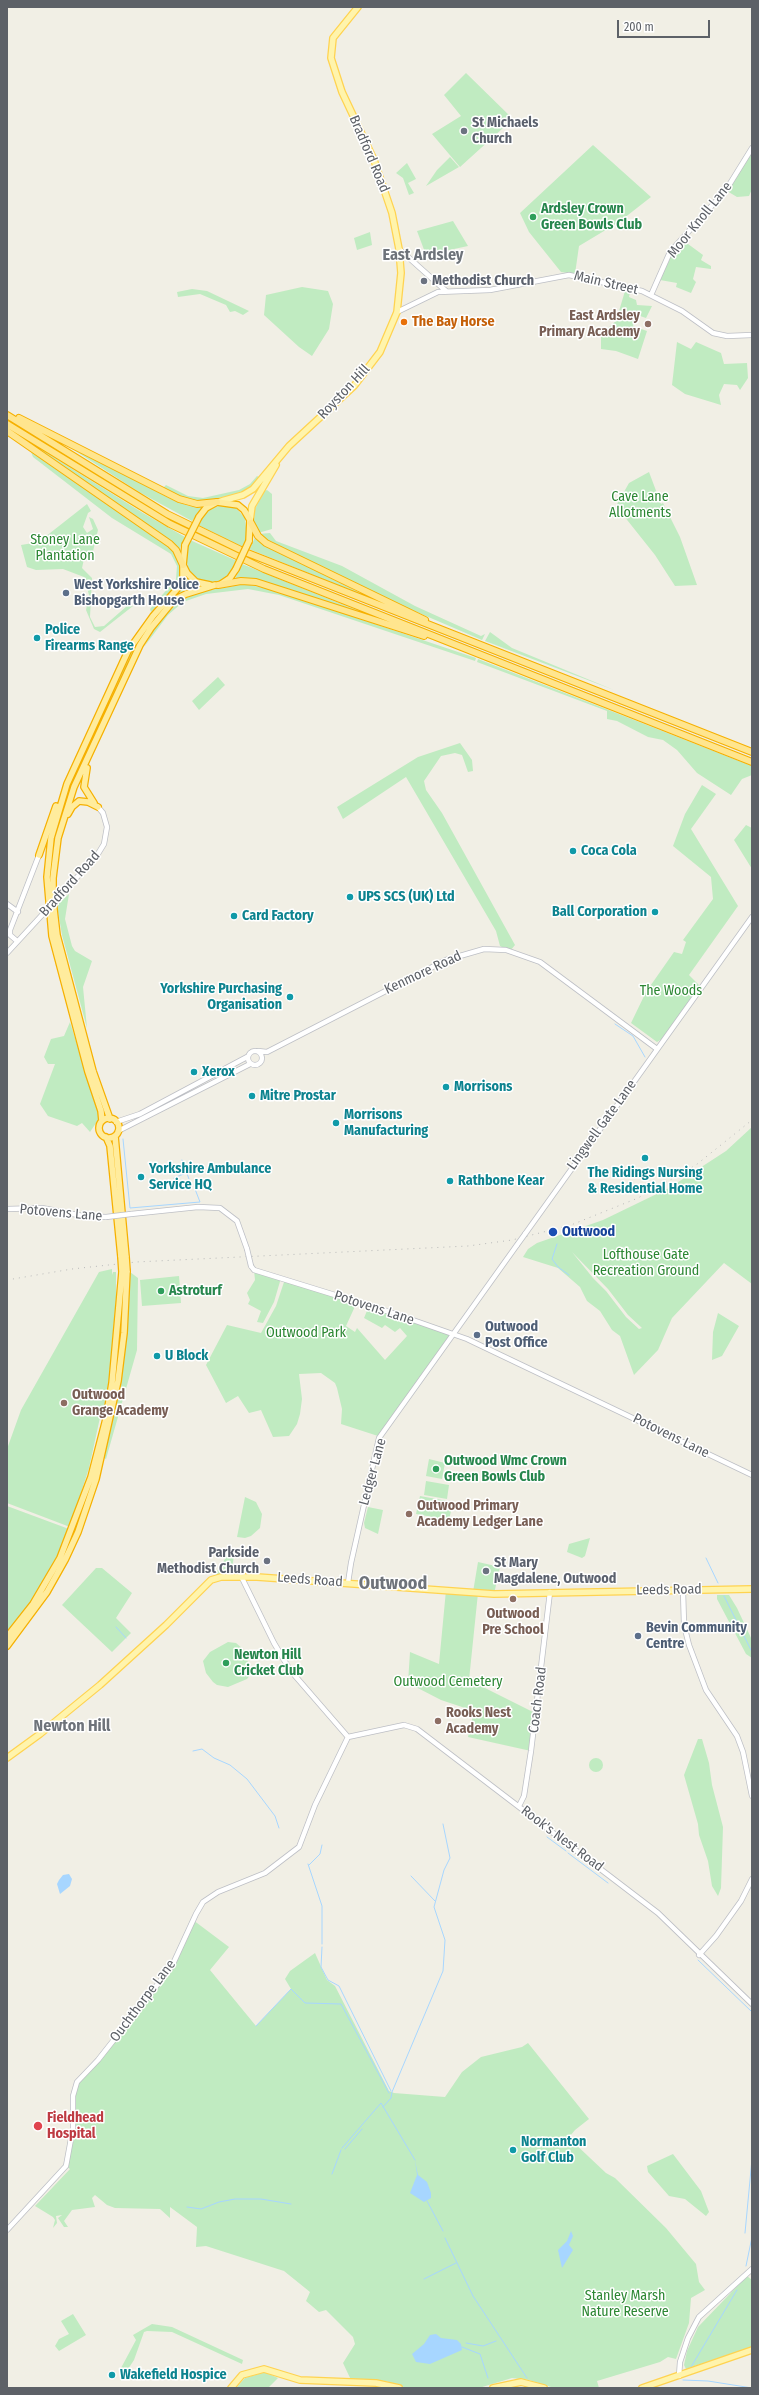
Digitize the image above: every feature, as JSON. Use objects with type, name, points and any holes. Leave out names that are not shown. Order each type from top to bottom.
[{"type":"highway","points":[[7,412],[179,500],[194,504],[229,502],[240,507],[247,514],[257,534],[266,543],[466,640]]},
{"type":"highway","points":[[7,415],[139,498],[202,531],[267,562],[752,752]]},
{"type":"highway","points":[[7,424],[139,507],[204,541],[264,569],[752,762]]},
{"type":"highway","points":[[7,431],[170,544],[176,550],[183,565],[194,581],[202,584],[216,585],[241,581],[256,582],[462,647]]},
{"type":"highway","points":[[39,854],[59,800],[68,784],[128,651],[149,621],[178,588],[182,580],[185,545],[199,517],[206,508],[218,502]]},
{"type":"highway","points":[[110,1119],[93,1071],[62,956],[55,922],[53,878],[58,838],[65,814],[90,752],[130,663],[151,628],[178,598],[227,580],[236,569],[249,540],[250,522]]},
{"type":"highway","points":[[90,752],[84,783],[87,794],[98,807]]},
{"type":"highway","points":[[68,784],[52,838],[47,877],[49,915],[57,957],[88,1072],[101,1111],[102,1121],[100,1131],[106,1137],[110,1146],[124,1257]]},
{"type":"highway","points":[[53,878],[63,829],[70,810],[74,804],[82,801],[98,807]]},
{"type":"highway","points":[[7,1646],[37,1608],[59,1570],[78,1532],[96,1479],[118,1381],[124,1333],[124,1257],[115,1136],[118,1130],[116,1122],[110,1119],[102,1121]]},
{"type":"highway","points":[[106,1137],[115,1136]]},
{"type":"highway","points":[[7,1637],[32,1604],[60,1558],[89,1483],[104,1427],[112,1384],[124,1271]]},
{"type":"main road","name":"Bradford Road","points":[[358,7],[333,38],[330,58],[342,92],[381,177],[392,213],[399,249],[401,273],[397,312]]},
{"type":"main road","name":"Royston Hill","points":[[218,502],[250,491],[277,463],[296,439],[334,407],[358,381],[380,352],[397,312]]},
{"type":"main road","name":"Royston Hill","points":[[250,522],[252,506],[277,463]]},
{"type":"main road","name":"Leeds Road","points":[[7,1758],[40,1734],[100,1685],[161,1630],[211,1580],[224,1576],[348,1583],[494,1594],[752,1589]]},
{"type":"main road","points":[[642,2388],[752,2350]]},
{"type":"main road","points":[[231,2388],[238,2378],[250,2371],[269,2370],[300,2380],[371,2382],[399,2388]]},
{"type":"main road","points":[[493,2388],[521,2382],[544,2388]]},
{"type":"street","name":"Moor Knoll Lane","points":[[651,295],[670,252],[726,190],[752,148]]},
{"type":"street","points":[[399,249],[446,291]]},
{"type":"street","name":"Main Street","points":[[397,312],[418,300],[446,291],[490,290],[569,274],[651,295],[720,335],[752,335]]},
{"type":"street","name":"Bradford Road","points":[[7,953],[96,857],[104,844],[107,827],[103,813],[98,807]]},
{"type":"street","points":[[17,941],[9,933],[39,854]]},
{"type":"street","points":[[7,904],[18,912]]},
{"type":"street","name":"Lingwell Gate Lane","points":[[454,1334],[516,1245],[752,917]]},
{"type":"street","name":"Kenmore Road","points":[[116,1122],[140,1114],[247,1057],[251,1052],[267,1052],[446,960],[484,949],[506,950],[540,962],[657,1049]]},
{"type":"street","points":[[258,1052],[262,1060]]},
{"type":"street","points":[[118,1130],[250,1064],[258,1065],[267,1052]]},
{"type":"street","points":[[247,1057],[250,1064]]},
{"type":"street","name":"Potovens Lane","points":[[7,1208],[42,1208],[83,1216],[106,1217],[198,1206],[220,1208],[237,1221],[247,1249],[251,1266],[254,1270],[454,1334],[752,1475]]},
{"type":"street","name":"Ledger Lane","points":[[348,1583],[351,1563],[380,1438],[454,1334]]},
{"type":"street","points":[[241,1576],[274,1644],[290,1670],[348,1737]]},
{"type":"street","points":[[683,1590],[684,1625],[689,1645],[706,1690],[737,1736],[743,1752],[752,1796]]},
{"type":"street","name":"Coach Road","points":[[519,1806],[524,1796],[531,1751],[550,1592]]},
{"type":"street","name":"Rook's Nest Road","points":[[348,1737],[404,1725],[413,1727],[658,1913],[752,2004]]},
{"type":"street","name":"Ouchthorpe Lane","points":[[7,2230],[66,2166],[73,2128],[72,2096],[77,2082],[98,2060],[172,1966],[203,1902],[218,1892],[265,1873],[299,1847],[315,1805],[348,1737]]},
{"type":"street","points":[[700,1955],[716,1936],[741,1901],[752,1879]]},
{"type":"street","points":[[678,2376],[680,2362],[688,2338],[699,2317],[752,2269]]},
{"type":"green space","points":[[466,73],[513,119],[460,167],[432,134],[461,116],[444,95]]},
{"type":"green space","points":[[593,145],[651,197],[619,222],[579,246],[575,274],[561,272],[529,232],[520,213]]},
{"type":"green space","points":[[752,151],[752,189],[749,196],[737,197],[727,191]]},
{"type":"green space","points":[[450,157],[459,167],[426,186],[437,170]]},
{"type":"green space","points":[[407,163],[416,179],[408,183],[414,193],[409,195],[403,178],[396,173]]},
{"type":"green space","points":[[453,221],[468,246],[426,255],[417,231]]},
{"type":"green space","points":[[370,232],[372,245],[357,250],[354,238]]},
{"type":"green space","points":[[684,241],[703,255],[701,260],[711,266],[711,269],[696,267],[693,279],[696,282],[691,293],[676,287],[677,283],[660,280],[672,254]]},
{"type":"green space","points":[[302,287],[328,291],[333,304],[329,329],[312,356],[299,347],[264,315],[266,295]]},
{"type":"green space","points":[[192,289],[207,291],[249,311],[243,315],[235,311],[230,312],[226,305],[200,294],[178,297],[177,292]]},
{"type":"green space","name":"East Ardsley Primary Academy","points":[[625,291],[630,292],[629,297],[636,300],[637,305],[652,306],[646,318],[637,315],[633,326],[647,331],[638,359],[616,351],[601,349],[601,334],[616,321]]},
{"type":"green space","points":[[677,342],[691,349],[696,342],[721,353],[724,364],[747,363],[748,378],[740,390],[737,385],[724,384],[719,395],[721,405],[685,394],[672,385]]},
{"type":"green space","points":[[13,432],[143,513],[185,537],[179,550],[172,542]]},
{"type":"green space","points":[[63,443],[173,500],[189,506],[204,507],[192,521],[139,492]]},
{"type":"green space","points":[[31,452],[174,550],[180,565],[180,578],[174,589],[151,612],[150,609],[176,579],[177,566],[171,554],[112,518],[33,457]]},
{"type":"green space","name":"Cave Lane Allotments","points":[[649,472],[661,504],[663,503],[680,537],[697,585],[675,586],[655,555],[616,506],[629,483]]},
{"type":"green space","points":[[257,476],[261,478],[254,486],[239,494],[209,500],[196,501],[184,498],[163,488],[166,485],[188,496],[203,498],[239,490],[250,484]]},
{"type":"green space","points":[[267,490],[272,494],[272,529],[258,533],[253,523],[253,513],[264,491]]},
{"type":"green space","name":"Stoney Lane Plantation","points":[[87,504],[91,511],[88,513],[83,527],[87,533],[93,529],[89,517],[93,519],[98,530],[91,560],[84,559],[82,568],[92,578],[90,617],[95,627],[104,626],[127,606],[133,606],[100,632],[94,629],[86,610],[89,595],[84,577],[63,569],[36,570],[27,567],[21,545],[33,543],[45,537]]},
{"type":"green space","points":[[221,505],[235,507],[245,518],[247,537],[243,547],[198,525],[206,511]]},
{"type":"green space","points":[[270,533],[276,541],[342,566],[415,606],[481,636],[485,634],[482,640],[377,595],[270,541],[267,542],[258,534]]},
{"type":"green space","points":[[256,536],[263,544],[370,598],[249,549]]},
{"type":"green space","points":[[190,540],[237,561],[228,577],[220,582],[211,583],[196,578],[189,570],[186,560],[185,550]]},
{"type":"green space","points":[[242,564],[386,622],[259,580],[235,579]]},
{"type":"green space","points":[[186,578],[200,587],[181,594],[137,646],[111,697],[109,695],[133,646],[181,590]]},
{"type":"green space","points":[[246,584],[277,591],[476,658],[475,661],[279,595],[248,589],[206,594],[183,602],[168,615],[144,647],[155,628],[175,603],[192,593]]},
{"type":"green space","points":[[490,632],[512,648],[614,690],[485,641]]},
{"type":"green space","points":[[478,659],[752,766],[752,775],[742,779],[731,795],[697,773],[677,750],[663,740],[648,737],[617,721],[607,719],[607,711],[477,662]]},
{"type":"green space","points":[[218,677],[225,685],[199,710],[192,701]]},
{"type":"green space","points":[[110,701],[67,800],[51,886],[49,880],[52,846],[62,807],[106,703]]},
{"type":"green space","points":[[460,743],[472,760],[473,771],[468,772],[462,755],[455,753],[441,756],[424,781],[426,790],[442,813],[515,945],[510,951],[500,946],[496,931],[406,777],[343,819],[337,807],[418,757]]},
{"type":"green space","name":"The Woods","points":[[702,785],[716,794],[691,829],[738,906],[689,975],[700,986],[662,1039],[657,1042],[631,1023],[646,992],[674,952],[682,954],[686,942],[683,940],[713,899],[711,877],[673,846],[685,814]]},
{"type":"green space","points":[[746,825],[752,828],[752,869],[734,840]]},
{"type":"green space","points":[[69,894],[65,919],[72,946],[75,951],[92,961],[83,987],[87,1028],[62,935],[57,905]]},
{"type":"green space","points":[[70,1022],[98,1112],[98,1120],[90,1132],[82,1123],[77,1126],[48,1116],[40,1104],[55,1064],[48,1064],[44,1057],[51,1039],[64,1036]]},
{"type":"green space","name":"Lofthouse Gate Recreation Ground","points":[[752,1127],[752,1284],[724,1263],[672,1318],[658,1350],[634,1375],[620,1336],[612,1330],[600,1311],[587,1301],[580,1287],[558,1268],[523,1257],[528,1249],[537,1243],[603,1220],[669,1188],[726,1151]],"holes":[[[572,1252],[608,1289],[628,1315],[642,1328],[639,1329],[626,1317],[606,1291],[593,1278]]]},
{"type":"green space","name":"Outwood Grange Academy","points":[[112,1269],[112,1275],[113,1272],[116,1272],[116,1299],[108,1391],[104,1412],[101,1413],[89,1468],[70,1527],[7,1503],[7,1449],[21,1410],[99,1272]]},
{"type":"green space","points":[[254,1270],[281,1278],[274,1302],[263,1323],[257,1322],[261,1311],[248,1304],[250,1300],[247,1293],[255,1280]]},
{"type":"green space","points":[[130,1272],[138,1278],[137,1350],[106,1459],[102,1457],[111,1420]]},
{"type":"green space","name":"Astroturf","points":[[179,1276],[181,1303],[142,1306],[140,1280]]},
{"type":"green space","name":"Outwood Park","points":[[285,1279],[357,1302],[346,1326],[355,1332],[357,1328],[385,1360],[407,1336],[400,1328],[395,1332],[385,1325],[382,1328],[364,1318],[369,1306],[453,1334],[378,1436],[341,1424],[342,1409],[337,1388],[335,1383],[321,1373],[299,1374],[302,1399],[300,1414],[297,1424],[289,1436],[273,1437],[261,1410],[249,1413],[238,1396],[226,1403],[206,1365],[227,1325],[261,1333],[276,1306]]},
{"type":"green space","points":[[718,1313],[739,1326],[722,1356],[712,1360],[713,1332]]},
{"type":"green space","name":"Outwood Wmc Crown Green Bowls Club","points":[[429,1459],[445,1463],[442,1479],[426,1476]]},
{"type":"green space","points":[[426,1481],[449,1485],[447,1499],[424,1495]]},
{"type":"green space","points":[[420,1496],[453,1502],[449,1520],[416,1514]]},
{"type":"green space","points":[[245,1497],[256,1502],[262,1514],[260,1528],[251,1536],[245,1538],[237,1537]]},
{"type":"green space","points":[[7,1506],[69,1529],[52,1573],[7,1637]]},
{"type":"green space","points":[[368,1507],[383,1510],[378,1534],[365,1528],[364,1523]]},
{"type":"green space","points":[[590,1538],[585,1556],[582,1558],[567,1552],[569,1544]]},
{"type":"green space","points":[[235,1548],[231,1576],[211,1580],[231,1550]]},
{"type":"green space","name":"Outwood Cemetery","points":[[478,1562],[500,1567],[494,1594],[478,1593],[469,1680],[535,1713],[531,1751],[468,1737],[474,1711],[441,1700],[408,1683],[410,1652],[439,1664],[446,1590],[473,1592]]},
{"type":"green space","points":[[96,1568],[102,1568],[132,1593],[116,1618],[131,1633],[112,1652],[62,1605]]},
{"type":"green space","points":[[717,1595],[729,1595],[737,1608],[752,1640],[752,1658],[746,1654],[717,1599]]},
{"type":"green space","name":"Newton Hill Cricket Club","points":[[228,1642],[236,1643],[243,1649],[252,1673],[247,1679],[228,1687],[217,1685],[213,1682],[206,1673],[203,1661],[210,1652]]},
{"type":"green space","points":[[698,1739],[702,1739],[709,1763],[712,1785],[723,1827],[721,1888],[718,1896],[712,1886],[708,1861],[699,1835],[698,1824],[684,1775]]},
{"type":"green space","points":[[593,1758],[599,1758],[603,1762],[603,1768],[599,1772],[593,1772],[589,1768],[589,1762]]},
{"type":"green space","name":"Normanton Golf Club","points":[[193,1920],[229,1947],[210,1970],[256,2026],[291,1989],[285,1979],[290,1971],[315,1953],[327,1980],[335,1986],[389,2091],[394,2093],[445,2097],[462,2072],[481,2057],[522,2047],[528,2043],[589,2119],[575,2130],[570,2136],[571,2140],[606,2173],[615,2178],[666,2228],[696,2264],[699,2282],[705,2290],[691,2298],[689,2323],[676,2359],[668,2357],[660,2362],[597,2381],[599,2388],[554,2388],[529,2380],[512,2378],[479,2388],[404,2388],[386,2381],[351,2380],[343,2363],[355,2344],[353,2337],[326,2310],[319,2312],[306,2301],[310,2292],[284,2271],[206,2246],[196,2247],[197,2227],[170,2207],[170,2218],[160,2209],[115,2208],[107,2205],[95,2195],[92,2198],[95,2207],[72,2210],[64,2221],[68,2227],[64,2227],[58,2218],[62,2215],[56,2216],[57,2223],[53,2228],[55,2220],[53,2217],[35,2206],[70,2169],[66,2166],[73,2128],[74,2089],[172,1966]]},
{"type":"green space","points":[[673,2154],[701,2191],[709,2212],[706,2216],[685,2199],[669,2196],[648,2172],[647,2166]]},
{"type":"green space","points":[[747,2276],[752,2280],[752,2347],[686,2369],[684,2365],[687,2351],[698,2327]]},
{"type":"green space","points":[[73,2314],[86,2335],[59,2351],[55,2346],[59,2339],[69,2334],[61,2321]]},
{"type":"green space","points":[[152,2324],[172,2327],[243,2360],[242,2364],[172,2332],[147,2331],[144,2332],[134,2360],[120,2381],[121,2368],[136,2340],[133,2335]]},
{"type":"green space","points":[[265,2372],[278,2378],[268,2388],[236,2388],[245,2378]]},
{"type":"water","points":[[69,1874],[72,1879],[70,1886],[60,1894],[57,1884],[63,1875]]},
{"type":"water","points":[[415,2160],[418,2175],[427,2182],[431,2193],[431,2198],[424,2202],[410,2193],[417,2175]]},
{"type":"water","points":[[571,2231],[573,2236],[569,2245],[573,2250],[562,2268],[558,2250],[567,2241]]},
{"type":"water","points":[[436,2334],[441,2338],[457,2340],[461,2344],[462,2350],[430,2364],[416,2362],[412,2354],[424,2344],[430,2335]]},
{"type":"waterway","points":[[615,1024],[633,1036],[645,1057]]},
{"type":"waterway","points":[[123,1139],[130,1208],[200,1202],[195,1189]]},
{"type":"waterway","points":[[182,1160],[189,1179]]},
{"type":"waterway","points":[[174,1178],[186,1173]]},
{"type":"waterway","points":[[557,1244],[552,1259],[558,1267],[569,1275]]},
{"type":"waterway","points":[[706,1558],[718,1583]]},
{"type":"waterway","points":[[724,1596],[752,1652]]},
{"type":"waterway","points":[[116,1627],[126,1638]]},
{"type":"waterway","points":[[193,1751],[202,1749],[214,1758],[230,1765],[247,1779],[275,1816],[279,1828]]},
{"type":"waterway","points":[[383,2107],[391,2098],[392,2092],[443,1971],[445,1940],[434,1907],[444,1870],[450,1858],[443,1824]]},
{"type":"waterway","points":[[547,1837],[566,1851]]},
{"type":"waterway","points":[[309,1865],[320,1854],[322,1845]]},
{"type":"waterway","points":[[568,1853],[608,1883]]},
{"type":"waterway","points":[[308,1864],[322,1906],[322,1944]]},
{"type":"waterway","points":[[411,1876],[435,1901]]},
{"type":"waterway","points":[[322,1947],[321,1967],[328,1980],[339,1986],[391,2091]]},
{"type":"waterway","points":[[698,1960],[752,2012]]},
{"type":"waterway","points":[[256,2026],[291,1989],[305,2003],[341,2004],[389,2093]]},
{"type":"waterway","points":[[342,2148],[381,2103],[415,2160]]},
{"type":"waterway","points":[[345,2149],[362,2129]]},
{"type":"waterway","points":[[332,2174],[341,2150]]},
{"type":"waterway","points":[[745,2233],[752,2159]]},
{"type":"waterway","points":[[187,2207],[201,2209],[219,2202],[235,2199],[261,2199],[291,2204]]},
{"type":"waterway","points":[[427,2201],[443,2231]]},
{"type":"waterway","points":[[746,2266],[752,2237]]},
{"type":"waterway","points":[[445,2238],[473,2296],[527,2378]]},
{"type":"waterway","points":[[424,2279],[456,2263]]},
{"type":"waterway","points":[[691,2367],[737,2290]]},
{"type":"waterway","points":[[466,2343],[483,2346],[496,2341]]},
{"type":"waterway","points":[[462,2347],[480,2354],[488,2378]]},
{"type":"waterway","points":[[683,2380],[708,2381],[752,2388]]},
{"type":"railway","points":[[7,1280],[72,1269],[136,1262],[468,1246],[512,1240],[571,1225],[638,1198],[696,1165],[752,1120]]},
{"type":"place","name":"St Michaels Church","points":[[464,131]]},
{"type":"place","name":"Ardsley Crown Green Bowls Club","points":[[533,217]]},
{"type":"place","name":"Methodist Church","points":[[424,281]]},
{"type":"place","name":"The Bay Horse","points":[[404,322]]},
{"type":"place","name":"East Ardsley Primary Academy","points":[[648,324]]},
{"type":"place","name":"West Yorkshire Police Bishopgarth House","points":[[66,593]]},
{"type":"place","name":"Police Firearms Range","points":[[37,638]]},
{"type":"place","name":"Coca Cola","points":[[573,851]]},
{"type":"place","name":"UPS SCS (UK) Ltd","points":[[350,897]]},
{"type":"place","name":"Ball Corporation","points":[[655,912]]},
{"type":"place","name":"Card Factory","points":[[234,916]]},
{"type":"place","name":"Yorkshire Purchasing Organisation","points":[[290,997]]},
{"type":"place","name":"Xerox","points":[[194,1072]]},
{"type":"place","name":"Morrisons","points":[[446,1087]]},
{"type":"place","name":"Mitre Prostar","points":[[252,1096]]},
{"type":"place","name":"Morrisons Manufacturing","points":[[336,1123]]},
{"type":"place","name":"The Ridings Nursing & Residential Home","points":[[645,1158]]},
{"type":"place","name":"Yorkshire Ambulance Service HQ","points":[[141,1177]]},
{"type":"place","name":"Rathbone Kear","points":[[450,1181]]},
{"type":"place","name":"Outwood","points":[[553,1232]]},
{"type":"place","name":"Astroturf","points":[[161,1291]]},
{"type":"place","name":"Outwood Post Office","points":[[477,1335]]},
{"type":"place","name":"U Block","points":[[157,1356]]},
{"type":"place","name":"Outwood Grange Academy","points":[[64,1403]]},
{"type":"place","name":"Outwood Wmc Crown Green Bowls Club","points":[[436,1469]]},
{"type":"place","name":"Outwood Primary Academy Ledger Lane","points":[[409,1514]]},
{"type":"place","name":"Parkside Methodist Church","points":[[267,1561]]},
{"type":"place","name":"St Mary Magdalene, Outwood","points":[[486,1571]]},
{"type":"place","name":"Outwood Pre School","points":[[513,1599]]},
{"type":"place","name":"Bevin Community Centre","points":[[638,1636]]},
{"type":"place","name":"Newton Hill Cricket Club","points":[[226,1663]]},
{"type":"place","name":"Rooks Nest Academy","points":[[438,1721]]},
{"type":"place","name":"Fieldhead Hospital","points":[[38,2126]]},
{"type":"place","name":"Normanton Golf Club","points":[[513,2150]]},
{"type":"place","name":"Wakefield Hospice","points":[[112,2375]]},
{"type":"district","name":"East Ardsley","points":[[423,256]]},
{"type":"district","name":"Outwood","points":[[393,1584]]},
{"type":"district","name":"Newton Hill","points":[[72,1727]]},
{"type":"park label","name":"Stanley Marsh Nature Reserve","points":[[625,2304]]}]
